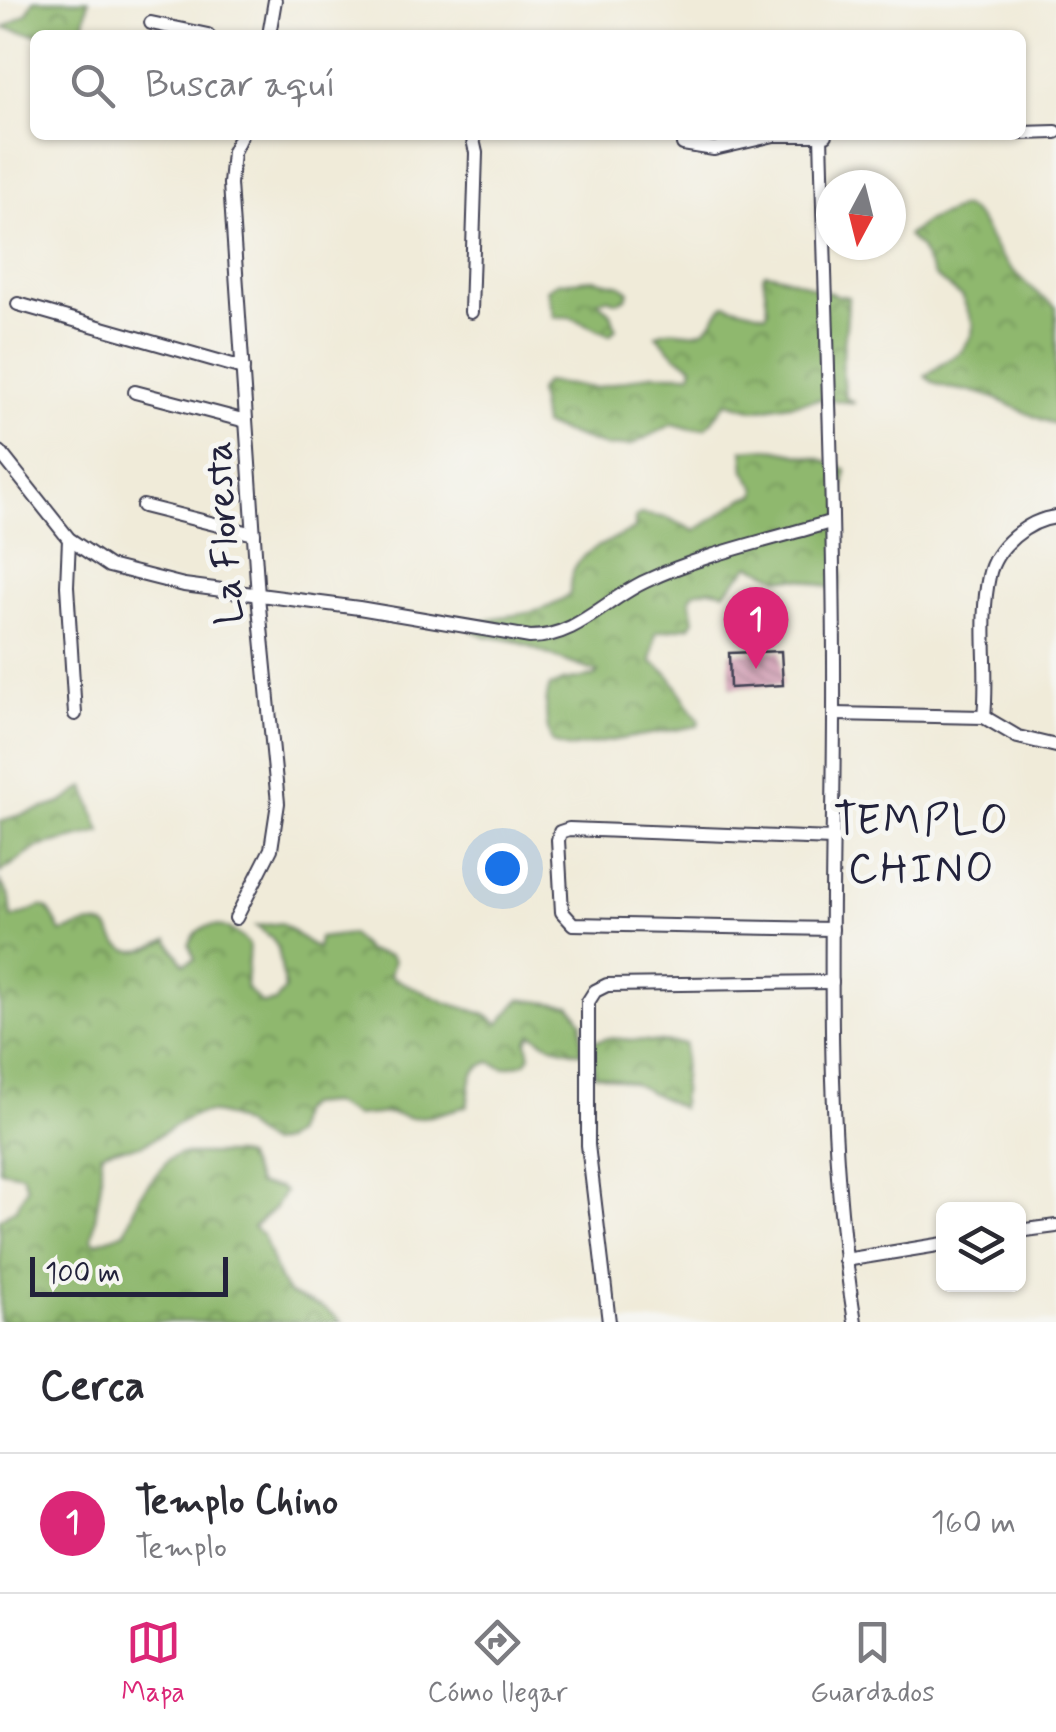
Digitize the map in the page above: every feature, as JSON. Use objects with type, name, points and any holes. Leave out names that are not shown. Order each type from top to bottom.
[{"type":"street","points":[[270,30],[275,0]]},
{"type":"street","points":[[151,23],[184,30]]},
{"type":"street","points":[[1026,133],[1056,132]]},
{"type":"street","name":"La Floresta","points":[[236,918],[271,849],[278,802],[258,596],[230,184],[239,140]]},
{"type":"street","points":[[472,312],[473,140]]},
{"type":"street","points":[[682,144],[714,149],[756,140]]},
{"type":"street","points":[[823,140],[834,714],[832,982],[845,1260],[855,1322]]},
{"type":"street","points":[[18,304],[243,368]]},
{"type":"street","points":[[135,392],[246,421]]},
{"type":"street","points":[[0,452],[69,539],[109,566],[184,584],[358,608],[509,635],[550,637],[580,624],[646,580],[830,522]]},
{"type":"street","points":[[143,506],[254,534]]},
{"type":"street","points":[[984,717],[989,572],[1006,545],[1027,526],[1056,517]]},
{"type":"street","points":[[69,539],[66,586],[74,714]]},
{"type":"street","points":[[834,714],[984,717],[1018,737],[1056,746]]},
{"type":"street","points":[[832,929],[573,924],[562,912],[558,840],[560,832],[570,828],[833,839]]},
{"type":"street","points":[[609,1322],[588,1144],[588,1002],[607,985],[832,982]]},
{"type":"street","points":[[1026,1231],[1056,1226]]},
{"type":"street","points":[[845,1260],[936,1245]]},
{"type":"green space","points":[[34,0],[89,0],[84,22],[88,30],[30,30],[30,33],[4,28],[27,13]]},
{"type":"green space","points":[[961,207],[980,221],[1013,271],[1056,307],[1056,424],[989,396],[943,387],[925,376],[963,350],[973,324],[962,297],[934,276],[919,247],[907,236],[925,222]]},
{"type":"green space","points":[[765,273],[848,297],[843,372],[846,398],[855,403],[820,399],[755,410],[727,402],[706,428],[673,424],[631,445],[607,447],[543,425],[538,391],[545,382],[596,388],[651,374],[691,374],[693,366],[676,356],[656,335],[700,331],[726,304],[766,314]]},
{"type":"green space","points":[[593,279],[621,285],[629,292],[617,302],[607,298],[597,301],[611,313],[616,328],[610,335],[570,317],[554,317],[547,289],[559,282]]},
{"type":"green space","points":[[768,448],[820,459],[846,470],[838,536],[838,590],[802,579],[779,578],[750,565],[725,592],[694,592],[690,599],[694,620],[690,626],[656,632],[651,662],[672,680],[699,720],[698,726],[569,748],[553,743],[546,715],[550,686],[598,672],[470,629],[490,619],[557,603],[570,593],[571,579],[581,559],[635,529],[635,518],[640,514],[668,518],[695,531],[744,498],[756,495],[757,489],[745,471],[743,450]]},
{"type":"green space","points":[[85,787],[101,832],[38,847],[0,873],[0,821],[61,803]]},
{"type":"green space","points":[[0,881],[10,898],[12,918],[46,908],[61,932],[103,925],[122,947],[136,951],[168,940],[184,964],[195,959],[189,945],[201,929],[218,926],[235,932],[249,945],[246,988],[262,1004],[275,1002],[285,989],[278,948],[256,926],[281,923],[317,949],[319,938],[351,934],[367,951],[390,956],[394,961],[390,975],[499,1024],[520,999],[571,1006],[582,1022],[581,1053],[552,1046],[532,1034],[527,1041],[530,1056],[525,1063],[504,1068],[490,1062],[482,1066],[471,1079],[467,1106],[431,1116],[355,1116],[331,1103],[307,1105],[298,1112],[294,1133],[284,1141],[270,1144],[223,1115],[200,1114],[146,1143],[101,1154],[92,1239],[95,1243],[125,1232],[139,1196],[168,1160],[179,1154],[245,1157],[258,1185],[284,1192],[274,1209],[253,1227],[263,1235],[279,1279],[289,1294],[324,1308],[343,1322],[0,1322],[0,1219],[17,1207],[27,1187],[22,1174],[0,1170]]},
{"type":"green space","points":[[609,1038],[685,1044],[681,1108],[632,1083],[594,1074],[594,1041]]},
{"type":"building","name":"TEMPLO CHINO","points":[[781,651],[783,685],[730,688],[729,653]]},
{"type":"place","name":"Templo Chino","points":[[756,669]]},
{"type":"district","name":"TEMPLO CHINO","points":[[922,843]]}]
